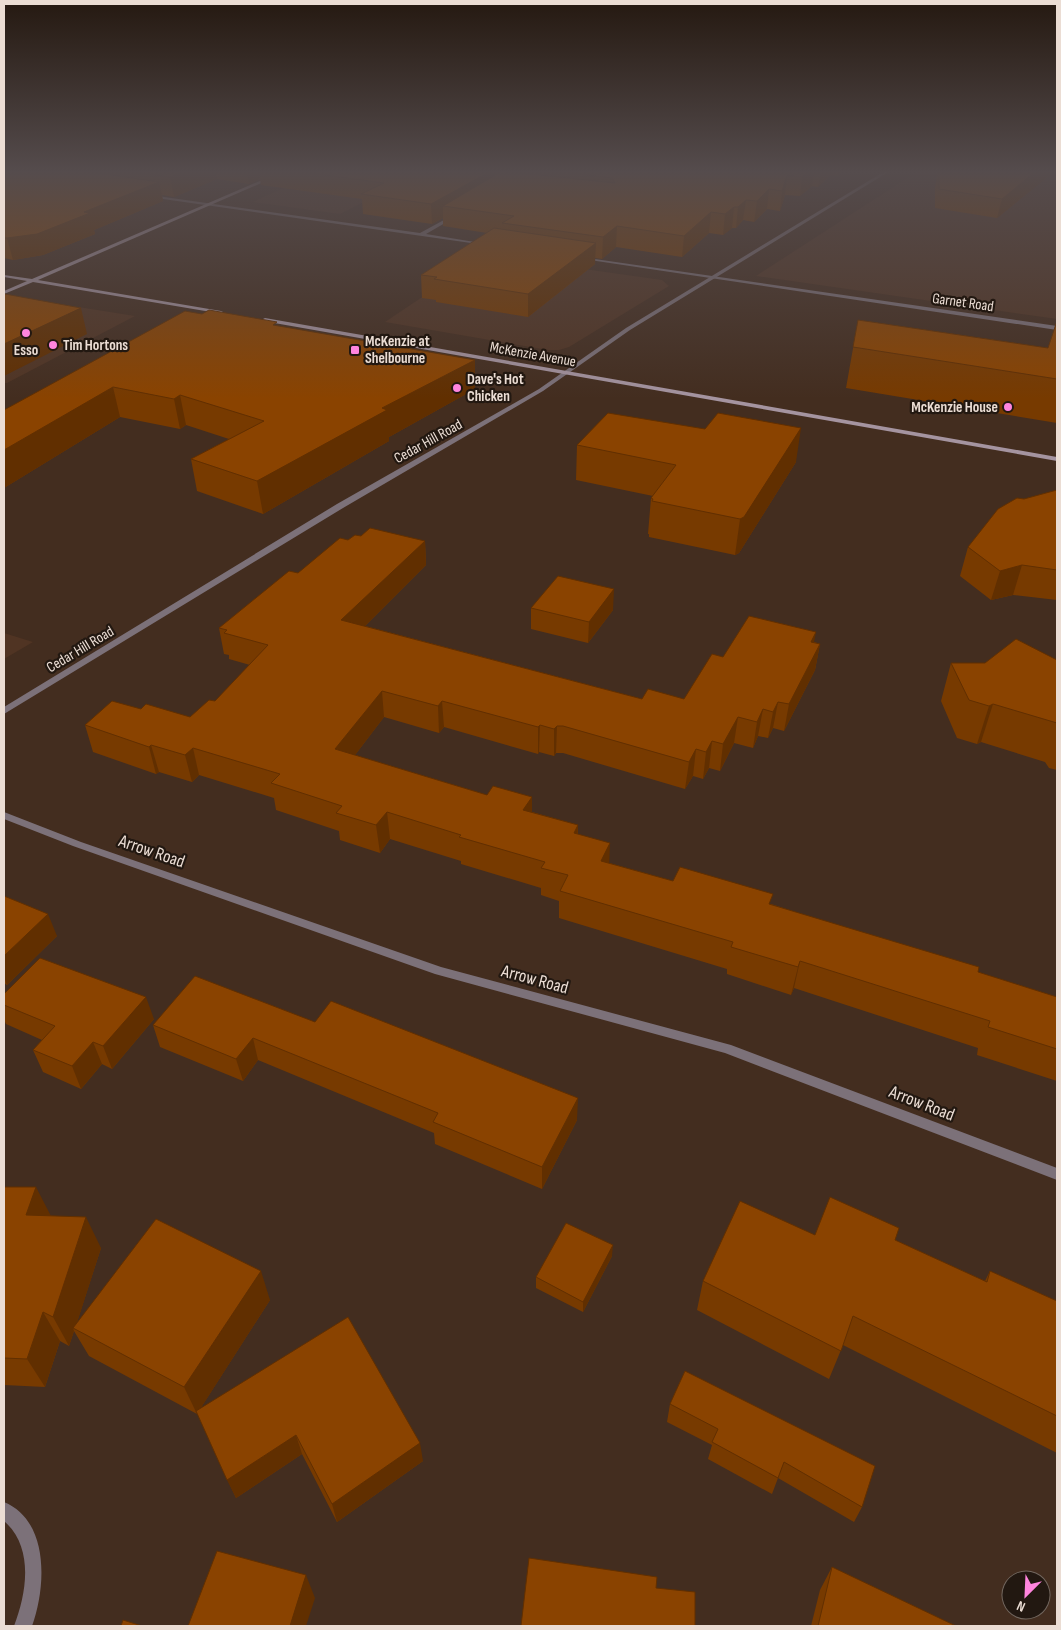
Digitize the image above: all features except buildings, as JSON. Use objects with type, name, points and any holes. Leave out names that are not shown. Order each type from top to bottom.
[{"type":"main road","points":[[4,293],[110,247]]},
{"type":"main road","points":[[4,276],[229,314]]},
{"type":"main road","name":"McKenzie Avenue","points":[[258,319],[1057,459]]},
{"type":"street","name":"Cedar Hill Road","points":[[4,711],[340,506],[526,400],[628,329],[763,247]]},
{"type":"street","name":"Garnet Road","points":[[576,257],[1057,328]]},
{"type":"street","name":"Arrow Road","points":[[4,815],[77,844],[438,971],[727,1049],[1057,1174]]},
{"type":"street","points":[[4,1510],[14,1516],[30,1544],[35,1576],[29,1613],[23,1626]]},
{"type":"shaded area","points":[[801,247],[1057,247],[1057,319],[756,276]]},
{"type":"shaded area","points":[[485,255],[662,280],[669,286],[569,347],[559,350],[548,350],[385,322]]},
{"type":"shaded area","points":[[47,302],[135,316],[4,383],[4,317]]},
{"type":"shaded area","points":[[4,633],[33,642],[4,659]]},
{"type":"place","name":"Esso","points":[[26,333]]},
{"type":"place","name":"Tim Hortons","points":[[53,345]]},
{"type":"place","name":"McKenzie at Shelbourne","points":[[355,350]]},
{"type":"place","name":"Dave's Hot Chicken","points":[[457,388]]},
{"type":"place","name":"McKenzie House","points":[[1008,407]]}]
